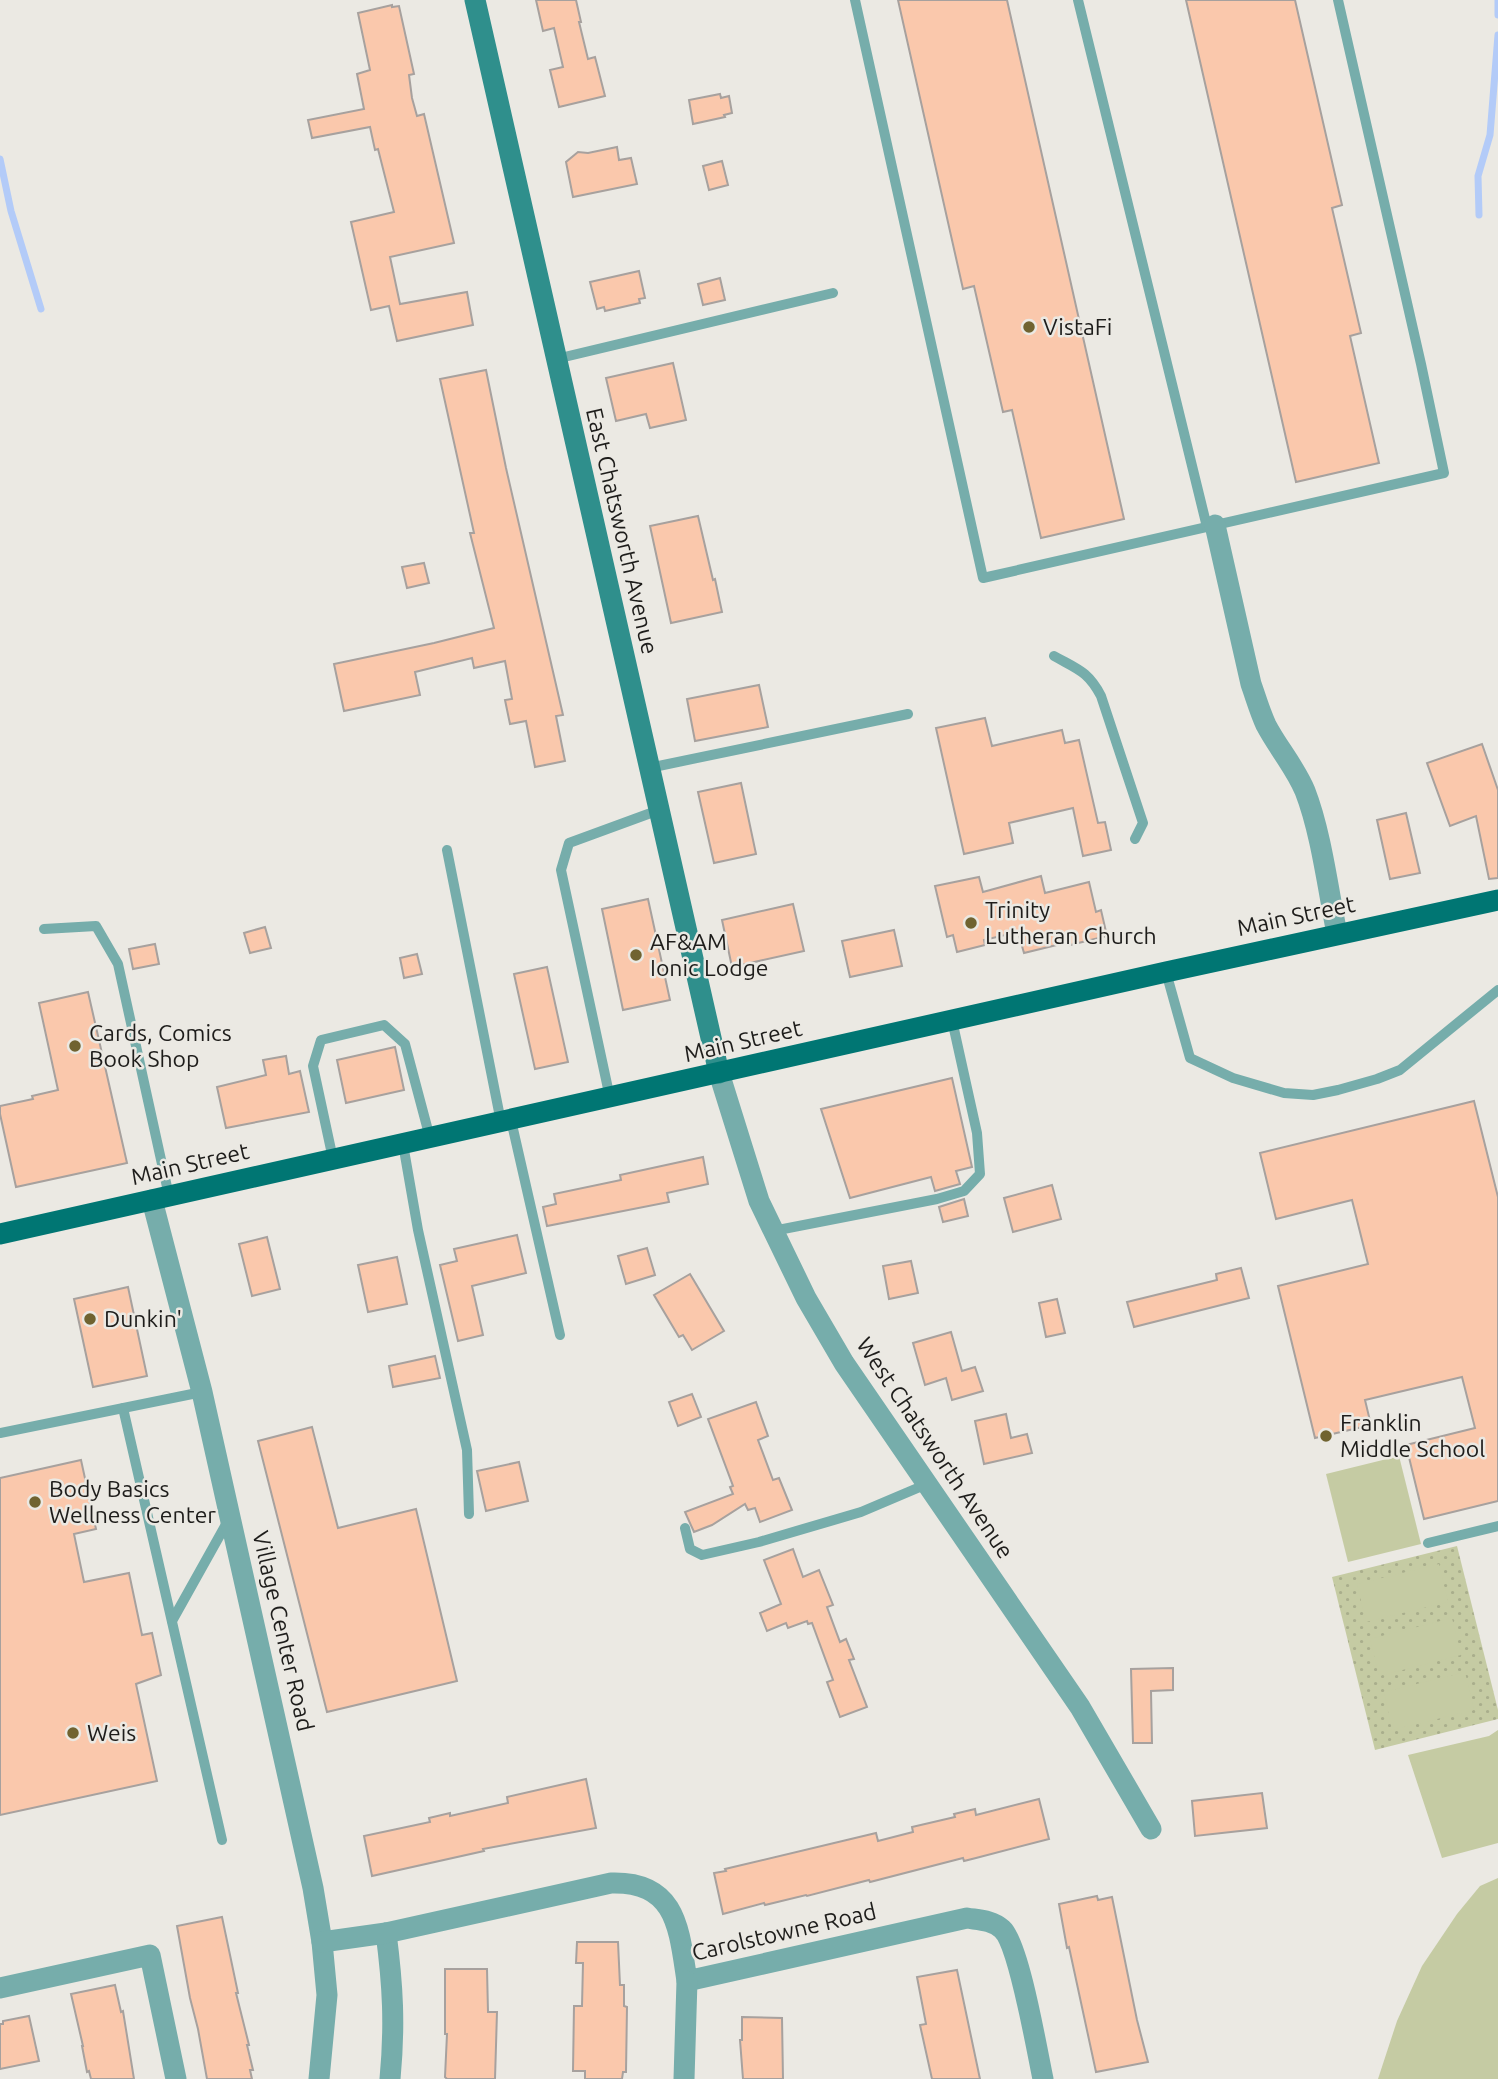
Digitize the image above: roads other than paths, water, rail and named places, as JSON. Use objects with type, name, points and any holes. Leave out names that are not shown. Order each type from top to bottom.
[{"type":"main road","name":"Main Street","points":[[0,1234],[1498,900]]},
{"type":"street","name":"East Chatsworth Avenue","points":[[475,0],[719,1073]]},
{"type":"street","points":[[1211,526],[1251,684],[1267,726],[1293,766],[1312,812],[1337,934]]},
{"type":"street","name":"West Chatsworth Avenue","points":[[719,1073],[759,1200],[806,1298],[844,1363],[1080,1707],[1151,1829]]},
{"type":"street","name":"Village Center Road","points":[[161,1198],[302,1836],[322,1942],[327,1995],[319,2079]]},
{"type":"street","name":"Carolstowne Road","points":[[322,1942],[386,1933],[611,1883],[631,1882],[659,1895],[669,1908],[679,1933],[687,1981],[967,1918],[990,1921],[1003,1930],[1014,1951],[1043,2079]]},
{"type":"street","points":[[386,1933],[393,1998],[394,2035],[390,2079]]},
{"type":"street","points":[[0,1988],[150,1955],[176,2079]]},
{"type":"street","points":[[684,2079],[687,1981]]},
{"type":"lane","points":[[855,0],[983,578],[1444,473],[1422,364],[1338,0]]},
{"type":"lane","points":[[1077,0],[1211,526]]},
{"type":"lane","points":[[556,359],[833,293]]},
{"type":"lane","points":[[1054,656],[1084,672],[1093,681],[1101,696],[1143,823],[1135,839]]},
{"type":"lane","points":[[649,768],[908,713]]},
{"type":"lane","points":[[610,1098],[561,870],[569,843],[659,810]]},
{"type":"lane","points":[[447,849],[506,1121],[560,1335]]},
{"type":"lane","points":[[44,929],[96,926],[118,964],[161,1198]]},
{"type":"lane","points":[[1166,972],[1190,1058],[1233,1078],[1293,1094],[1313,1095],[1338,1090],[1399,1070],[1498,990]]},
{"type":"lane","points":[[773,1231],[937,1199],[964,1191],[980,1174],[977,1133],[952,1020]]},
{"type":"lane","points":[[333,1159],[313,1066],[321,1040],[384,1025],[405,1044],[430,1138]]},
{"type":"lane","points":[[403,1144],[418,1230],[467,1450],[469,1514]]},
{"type":"lane","points":[[0,1433],[202,1392]]},
{"type":"lane","points":[[123,1408],[222,1840]]},
{"type":"lane","points":[[685,1528],[690,1549],[702,1555],[759,1542],[861,1512],[927,1484]]},
{"type":"lane","points":[[172,1621],[230,1517]]},
{"type":"lane","points":[[1428,1543],[1498,1526]]},
{"type":"waterway","points":[[1498,0],[1498,15]]},
{"type":"waterway","points":[[1479,215],[1478,176],[1490,135],[1498,35]]},
{"type":"waterway","points":[[0,159],[11,211],[41,309]]},
{"type":"place","name":"VistaFi","points":[[1029,327]]},
{"type":"place","name":"Trinity Lutheran Church","points":[[971,923]]},
{"type":"place","name":"AF&AM Ionic Lodge","points":[[636,955]]},
{"type":"place","name":"Cards, Comics Book Shop","points":[[75,1046]]},
{"type":"place","name":"Dunkin'","points":[[90,1319]]},
{"type":"place","name":"Franklin Middle School","points":[[1326,1436]]},
{"type":"place","name":"Body Basics Wellness Center","points":[[35,1502]]},
{"type":"place","name":"Weis","points":[[73,1733]]}]
